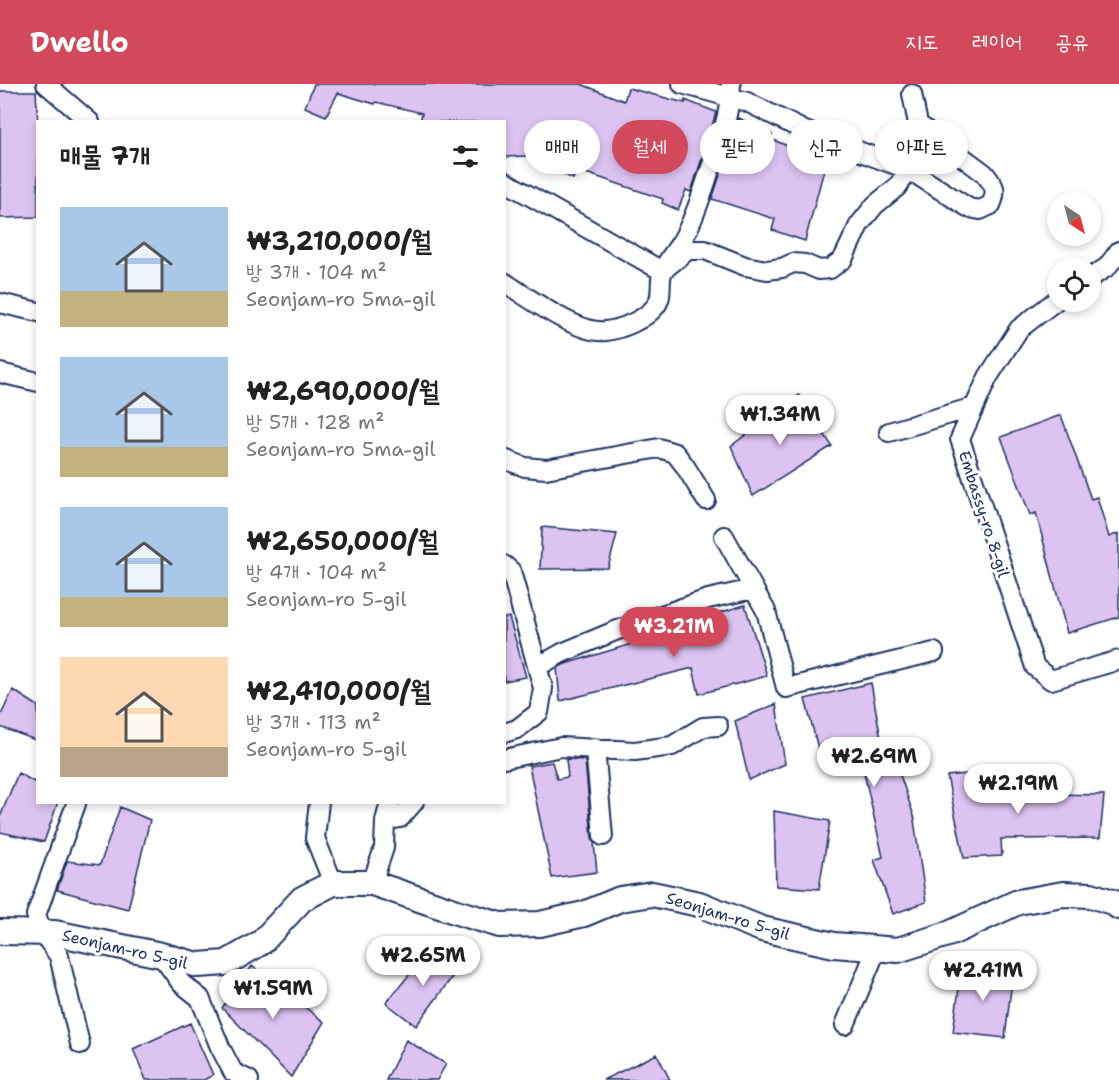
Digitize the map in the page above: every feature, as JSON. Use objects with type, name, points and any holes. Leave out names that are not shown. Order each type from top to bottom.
[{"type":"street","points":[[46,84],[88,120]]},
{"type":"street","points":[[682,84],[731,90],[747,102],[805,131],[875,157]]},
{"type":"street","points":[[506,283],[570,322],[589,330],[604,332],[645,316],[655,307],[661,296],[662,271],[685,236],[696,212],[724,132],[731,90]]},
{"type":"street","points":[[912,94],[917,120]]},
{"type":"street","points":[[915,174],[969,208],[980,210],[991,204],[995,195],[992,183],[984,173],[968,161]]},
{"type":"street","points":[[662,271],[688,250],[705,250],[745,266],[767,270],[782,268],[793,263],[806,264],[819,270],[830,269],[843,259],[859,225],[876,205],[897,187],[906,174]]},
{"type":"street","points":[[506,183],[662,271]]},
{"type":"street","points":[[1101,271],[1107,267],[1119,251]]},
{"type":"street","points":[[0,303],[36,312]]},
{"type":"street","name":"Embassy-ro 8-gil","points":[[1047,307],[1019,329],[988,377],[960,439],[1035,667],[1051,680],[1119,660]]},
{"type":"street","points":[[0,373],[36,382]]},
{"type":"street","points":[[889,432],[974,407]]},
{"type":"street","points":[[506,460],[525,467],[546,470],[659,448],[675,453],[706,500]]},
{"type":"street","points":[[724,536],[766,611],[786,688],[934,652]]},
{"type":"street","points":[[506,567],[511,571],[543,688],[539,712],[517,729],[506,732]]},
{"type":"street","points":[[537,667],[562,652],[615,631],[708,599],[753,589]]},
{"type":"street","points":[[506,759],[561,747],[635,751],[672,747],[703,727],[718,726]]},
{"type":"street","points":[[595,748],[603,836]]},
{"type":"street","name":"Seonjam-ro 5-gil","points":[[76,804],[36,915],[43,933],[59,956],[80,1044]]},
{"type":"street","points":[[319,804],[315,838],[333,883]]},
{"type":"street","points":[[372,883],[384,848],[385,822],[390,804]]},
{"type":"street","points":[[385,822],[400,818],[412,804]]},
{"type":"street","name":"Seonjam-ro 5-gil","points":[[0,932],[55,933],[161,955],[198,966],[226,963],[262,942],[302,900],[333,883],[372,883],[500,925],[540,924],[584,914],[620,899],[652,894],[699,904],[762,929],[834,945],[898,950],[951,933],[1018,902],[1063,894],[1091,895],[1112,902],[1119,907]]},
{"type":"street","points":[[846,1025],[877,948]]},
{"type":"street","points":[[161,955],[182,983],[200,998],[233,1072],[249,1080]]},
{"type":"building","points":[[314,84],[581,84],[624,101],[628,88],[685,103],[685,100],[716,112],[714,120],[700,120],[700,164],[691,192],[686,190],[678,210],[662,203],[663,199],[589,174],[600,174],[600,120],[524,120],[524,156],[506,157],[506,120],[420,120],[422,113],[376,102],[375,104],[338,93],[326,116],[305,107]]},
{"type":"building","points":[[0,91],[36,91],[36,217],[0,218]]},
{"type":"building","points":[[775,141],[787,146],[787,174],[823,174],[805,241],[772,230],[775,219],[712,199],[720,174],[775,174]]},
{"type":"building","points":[[563,174],[575,174],[573,179]]},
{"type":"building","points":[[799,395],[832,446],[753,496],[731,446]]},
{"type":"building","points":[[1061,415],[1091,499],[1097,497],[1109,537],[1119,533],[1119,617],[1067,633],[1036,513],[1030,515],[1001,437]]},
{"type":"building","points":[[542,527],[617,534],[608,568],[540,569]]},
{"type":"building","points":[[745,605],[767,676],[699,694],[693,668],[560,701],[557,668],[682,629],[681,624]]},
{"type":"building","points":[[509,617],[526,677],[506,681],[506,618]]},
{"type":"building","points":[[871,683],[886,767],[896,763],[915,819],[926,902],[893,914],[874,860],[883,857],[858,746],[820,756],[805,699]]},
{"type":"building","points":[[13,690],[36,705],[36,740],[0,727],[0,717]]},
{"type":"building","points":[[776,704],[785,764],[749,780],[735,721]]},
{"type":"building","points":[[566,759],[585,760],[597,872],[552,878],[529,766],[552,762],[557,779],[568,777]]},
{"type":"building","points":[[995,771],[997,793],[1104,795],[1100,838],[1001,839],[1002,856],[964,858],[947,776]]},
{"type":"building","points":[[18,773],[36,783],[36,804],[57,804],[44,842],[0,832],[0,817]]},
{"type":"building","points":[[120,807],[150,820],[128,909],[57,890],[67,861],[100,865]]},
{"type":"building","points":[[774,811],[830,821],[819,889],[776,886]]},
{"type":"building","points":[[432,947],[458,969],[416,1026],[386,1003]]},
{"type":"building","points":[[252,966],[324,1022],[291,1077],[222,1008]]},
{"type":"building","points":[[962,966],[1013,972],[1005,1038],[953,1032]]},
{"type":"building","points":[[190,1023],[213,1075],[204,1080],[146,1080],[133,1049]]},
{"type":"building","points":[[406,1040],[446,1064],[437,1080],[386,1080]]},
{"type":"building","points":[[657,1054],[670,1080],[603,1080]]}]
